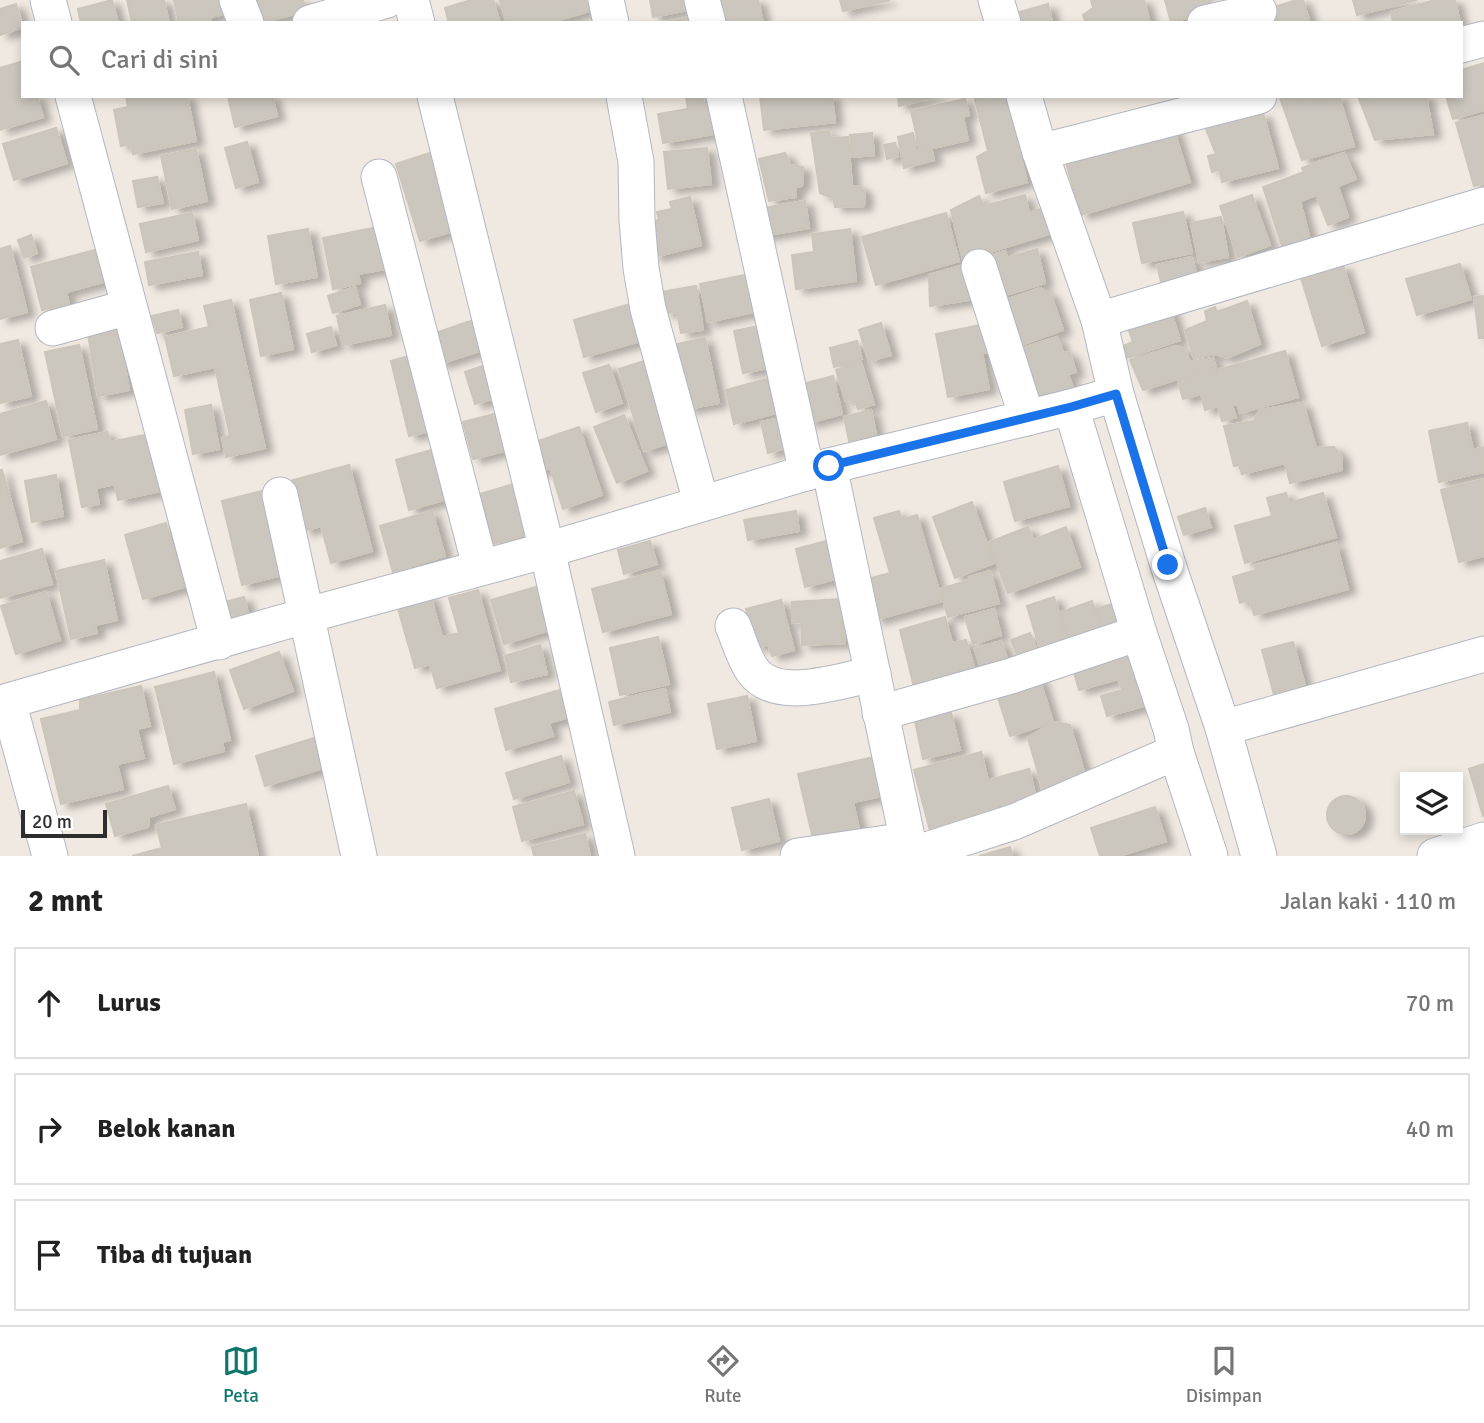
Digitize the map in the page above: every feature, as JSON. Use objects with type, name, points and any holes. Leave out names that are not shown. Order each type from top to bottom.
[{"type":"street","points":[[48,0],[53,21]]},
{"type":"street","points":[[237,0],[245,21]]},
{"type":"street","points":[[317,21],[387,0]]},
{"type":"street","points":[[411,0],[416,21]]},
{"type":"street","points":[[606,0],[611,21]]},
{"type":"street","points":[[702,0],[707,21]]},
{"type":"street","points":[[996,0],[1002,21]]},
{"type":"street","points":[[1214,21],[1259,11]]},
{"type":"street","points":[[1463,44],[1484,39]]},
{"type":"street","points":[[74,98],[219,642]]},
{"type":"street","points":[[435,98],[547,550],[617,856]]},
{"type":"street","points":[[624,98],[636,162],[636,220],[648,309],[701,502]]},
{"type":"street","points":[[725,98],[873,674],[910,850]]},
{"type":"street","points":[[1025,98],[1040,152],[1099,320],[1116,394],[1168,565],[1196,723],[1210,856]]},
{"type":"street","points":[[1040,152],[1251,98]]},
{"type":"street","points":[[379,177],[480,566]]},
{"type":"street","points":[[1099,320],[1484,205]]},
{"type":"street","points":[[979,267],[1027,418]]},
{"type":"street","points":[[53,328],[130,307]]},
{"type":"street","points":[[50,856],[4,698],[219,642],[480,566],[547,550],[818,469],[1116,394]]},
{"type":"street","points":[[1071,407],[1139,633],[1196,723],[1259,856]]},
{"type":"street","points":[[280,495],[359,856]]},
{"type":"street","points":[[733,626],[752,670],[763,681],[782,688],[809,687],[873,674]]},
{"type":"street","points":[[880,713],[1011,676],[1139,633]]},
{"type":"street","points":[[798,856],[910,850],[1014,822],[1196,723],[1484,653]]},
{"type":"street","points":[[1435,856],[1484,841]]},
{"type":"building","points":[[112,0],[117,21],[81,21],[78,9]]},
{"type":"building","points":[[127,0],[164,0],[169,21],[132,21]]},
{"type":"building","points":[[174,0],[223,0],[226,14],[210,17],[211,21],[179,21]]},
{"type":"building","points":[[256,0],[303,0],[306,11],[261,21]]},
{"type":"building","points":[[471,0],[493,0],[499,21],[448,21],[445,8]]},
{"type":"building","points":[[500,0],[586,0],[589,11],[556,21],[506,21]]},
{"type":"building","points":[[650,0],[691,0],[693,9],[653,17]]},
{"type":"building","points":[[709,0],[758,0],[763,21],[714,21]]},
{"type":"building","points":[[840,0],[890,0],[843,11]]},
{"type":"building","points":[[1091,0],[1144,0],[1149,21],[1085,21],[1083,15],[1093,8]]},
{"type":"building","points":[[1165,0],[1214,0],[1210,1],[1209,12],[1171,21]]},
{"type":"building","points":[[1303,0],[1309,21],[1261,21],[1258,12]]},
{"type":"building","points":[[1353,0],[1417,0],[1357,15]]},
{"type":"building","points":[[1435,0],[1455,0],[1460,21],[1393,21],[1391,12]]},
{"type":"building","points":[[16,4],[21,28],[0,35],[0,9]]},
{"type":"building","points":[[1048,4],[1052,21],[1022,21],[1020,12]]},
{"type":"building","points":[[697,16],[698,21],[671,21]]},
{"type":"building","points":[[21,62],[21,98],[38,98],[43,117],[0,130],[0,68]]},
{"type":"building","points":[[1484,63],[1484,110],[1453,119],[1447,98],[1463,98],[1463,69]]},
{"type":"building","points":[[1484,65],[1484,108],[1453,116],[1448,98],[1463,98],[1463,70]]},
{"type":"building","points":[[126,98],[187,98],[196,141],[133,154],[131,144],[121,146],[114,110],[128,107]]},
{"type":"building","points":[[228,98],[272,98],[277,116],[235,127]]},
{"type":"building","points":[[686,98],[702,98],[704,105],[714,104],[719,133],[663,143],[658,114],[688,109]]},
{"type":"building","points":[[760,98],[832,98],[835,122],[764,130]]},
{"type":"building","points":[[898,98],[931,98],[899,106]]},
{"type":"building","points":[[975,98],[1006,98],[1027,182],[986,193],[977,157],[988,151]]},
{"type":"building","points":[[1280,98],[1340,98],[1354,146],[1302,160]]},
{"type":"building","points":[[1359,98],[1426,98],[1433,134],[1375,140]]},
{"type":"building","points":[[965,99],[969,115],[963,117],[968,140],[920,151],[911,111]]},
{"type":"building","points":[[1242,113],[1243,121],[1263,113],[1278,168],[1222,182],[1220,169],[1212,172],[1208,156],[1216,154],[1202,119]]},
{"type":"building","points":[[1484,115],[1484,183],[1474,186],[1456,123]]},
{"type":"building","points":[[1173,127],[1190,182],[1081,215],[1066,163]]},
{"type":"building","points":[[56,128],[67,163],[14,180],[3,144]]},
{"type":"building","points":[[829,131],[831,138],[848,137],[852,186],[860,186],[865,193],[864,206],[835,207],[833,198],[820,193],[811,133]]},
{"type":"building","points":[[872,133],[874,155],[852,157],[850,135]]},
{"type":"building","points":[[913,133],[917,153],[932,151],[934,160],[904,168],[898,137]]},
{"type":"building","points":[[247,142],[258,182],[236,188],[225,148]]},
{"type":"building","points":[[895,143],[898,156],[887,159],[884,145]]},
{"type":"building","points":[[707,148],[711,184],[668,189],[664,152]]},
{"type":"building","points":[[196,149],[207,201],[172,209],[161,156]]},
{"type":"building","points":[[439,150],[463,228],[420,241],[396,164]]},
{"type":"building","points":[[785,153],[790,165],[803,167],[802,186],[796,187],[796,197],[769,201],[759,159]]},
{"type":"building","points":[[1344,153],[1356,179],[1338,186],[1348,217],[1328,225],[1316,195],[1300,201],[1310,240],[1282,246],[1263,187],[1304,172],[1302,168]]},
{"type":"building","points":[[157,177],[163,203],[138,207],[133,181]]},
{"type":"building","points":[[1025,195],[1029,213],[1044,208],[1052,233],[963,260],[951,210],[979,196],[984,206]]},
{"type":"building","points":[[1252,195],[1270,245],[1238,257],[1220,206]]},
{"type":"building","points":[[690,197],[701,245],[654,257],[646,223],[659,220],[657,212],[672,209],[670,202]]},
{"type":"building","points":[[805,201],[809,228],[762,236],[758,209]]},
{"type":"building","points":[[1183,212],[1192,253],[1142,263],[1133,223]]},
{"type":"building","points":[[192,213],[198,240],[146,252],[140,224]]},
{"type":"building","points":[[946,213],[959,261],[876,285],[862,237]]},
{"type":"building","points":[[1221,217],[1228,257],[1199,262],[1191,223]]},
{"type":"building","points":[[383,226],[391,268],[358,274],[360,283],[333,289],[323,238]]},
{"type":"building","points":[[308,229],[317,277],[276,284],[268,236]]},
{"type":"building","points":[[850,229],[856,281],[796,289],[792,255],[814,252],[812,234]]},
{"type":"building","points":[[31,235],[37,253],[24,258],[18,240]]},
{"type":"building","points":[[10,246],[27,312],[0,319],[0,249]]},
{"type":"building","points":[[1037,249],[1045,283],[993,299],[983,258],[1005,251],[1007,258]]},
{"type":"building","points":[[95,250],[103,282],[66,292],[69,304],[42,310],[31,267]]},
{"type":"building","points":[[198,252],[202,275],[149,285],[145,262]]},
{"type":"building","points":[[1192,257],[1198,281],[1163,290],[1157,265]]},
{"type":"building","points":[[1460,264],[1471,299],[1417,315],[1406,279]]},
{"type":"building","points":[[964,265],[969,300],[930,306],[929,275]]},
{"type":"building","points":[[1343,265],[1364,332],[1322,346],[1301,278]]},
{"type":"building","points":[[745,275],[749,292],[754,291],[758,311],[708,322],[700,284]]},
{"type":"building","points":[[696,286],[703,330],[681,333],[677,312],[665,313],[661,292]]},
{"type":"building","points":[[355,287],[360,304],[333,313],[328,296]]},
{"type":"building","points":[[1040,288],[1051,295],[1063,330],[1007,350],[992,305]]},
{"type":"building","points":[[281,293],[293,349],[261,356],[250,300]]},
{"type":"building","points":[[1484,296],[1484,338],[1479,338],[1474,297]]},
{"type":"building","points":[[231,300],[265,448],[226,457],[222,438],[230,436],[215,367],[174,376],[165,337],[209,327],[204,306]]},
{"type":"building","points":[[1247,301],[1260,344],[1227,358],[1215,354],[1194,358],[1185,330],[1207,321],[1205,311],[1215,307],[1217,312]]},
{"type":"building","points":[[634,303],[644,340],[584,357],[574,320]]},
{"type":"building","points":[[385,305],[391,335],[343,345],[337,316]]},
{"type":"building","points":[[1169,305],[1180,340],[1127,358],[1123,346],[1133,342],[1125,319]]},
{"type":"building","points":[[178,310],[182,327],[157,333],[152,316]]},
{"type":"building","points":[[482,317],[492,347],[439,364],[430,335]]},
{"type":"building","points":[[129,320],[136,359],[124,361],[129,390],[98,396],[87,328]]},
{"type":"building","points":[[881,323],[891,355],[869,361],[859,330]]},
{"type":"building","points":[[986,324],[991,352],[982,353],[989,389],[948,397],[936,334]]},
{"type":"building","points":[[759,326],[768,368],[743,373],[734,331]]},
{"type":"building","points":[[331,327],[336,345],[312,352],[307,334]]},
{"type":"building","points":[[1057,337],[1063,352],[1070,353],[1076,372],[1068,374],[1073,388],[1024,404],[1007,353]]},
{"type":"building","points":[[705,338],[719,403],[687,409],[673,345]]},
{"type":"building","points":[[18,340],[31,396],[0,403],[0,344]]},
{"type":"building","points":[[857,341],[862,359],[834,367],[830,348]]},
{"type":"building","points":[[79,345],[97,429],[63,436],[45,352]]},
{"type":"building","points":[[1176,346],[1185,349],[1190,362],[1213,358],[1216,367],[1143,390],[1130,360]]},
{"type":"building","points":[[1285,351],[1298,397],[1240,413],[1237,404],[1232,405],[1236,417],[1222,421],[1218,406],[1205,410],[1201,394],[1183,399],[1178,381]]},
{"type":"building","points":[[416,354],[435,430],[409,436],[391,361]]},
{"type":"building","points":[[651,359],[675,441],[644,451],[619,369]]},
{"type":"building","points":[[861,362],[874,404],[858,409],[854,399],[846,401],[836,370]]},
{"type":"building","points":[[492,363],[502,396],[475,404],[465,372]]},
{"type":"building","points":[[609,365],[622,403],[596,412],[583,373]]},
{"type":"building","points":[[833,376],[842,414],[808,423],[799,385]]},
{"type":"building","points":[[767,379],[776,413],[734,424],[726,390]]},
{"type":"building","points":[[46,401],[56,439],[0,455],[0,414]]},
{"type":"building","points":[[1303,403],[1316,448],[1334,447],[1342,457],[1342,470],[1290,483],[1285,463],[1242,474],[1239,465],[1234,466],[1224,426],[1254,421],[1260,410]]},
{"type":"building","points":[[211,405],[219,449],[193,454],[185,410]]},
{"type":"building","points":[[871,410],[876,434],[849,441],[844,417]]},
{"type":"building","points":[[502,412],[512,449],[473,459],[463,422]]},
{"type":"building","points":[[624,415],[647,471],[617,483],[594,427]]},
{"type":"building","points":[[776,419],[783,449],[768,453],[761,422]]},
{"type":"building","points":[[1467,423],[1473,450],[1484,447],[1484,472],[1439,482],[1429,431]]},
{"type":"building","points":[[579,427],[602,495],[563,509],[550,468],[536,473],[527,445]]},
{"type":"building","points":[[107,432],[110,442],[150,434],[161,491],[118,500],[115,484],[96,488],[99,504],[82,507],[69,440]]},
{"type":"building","points":[[435,449],[447,499],[409,510],[396,460]]},
{"type":"building","points":[[349,465],[372,551],[331,563],[321,526],[304,531],[290,481]]},
{"type":"building","points":[[1058,466],[1069,506],[1015,521],[1004,482]]},
{"type":"building","points":[[0,470],[22,541],[0,548]]},
{"type":"building","points":[[56,475],[63,516],[32,522],[25,481]]},
{"type":"building","points":[[1484,479],[1484,556],[1459,562],[1441,490]]},
{"type":"building","points":[[521,482],[535,532],[494,544],[480,494]]},
{"type":"building","points":[[274,488],[294,572],[242,585],[222,501]]},
{"type":"building","points":[[1286,493],[1289,503],[1323,493],[1336,537],[1245,563],[1235,526],[1272,516],[1267,498]]},
{"type":"building","points":[[972,502],[994,563],[955,578],[933,517]]},
{"type":"building","points":[[1205,508],[1211,527],[1184,535],[1178,517]]},
{"type":"building","points":[[432,511],[445,556],[393,572],[380,526]]},
{"type":"building","points":[[796,511],[799,531],[748,540],[744,520]]},
{"type":"building","points":[[899,511],[901,520],[917,515],[942,601],[875,620],[864,580],[890,573],[874,518]]},
{"type":"building","points":[[166,523],[184,587],[143,599],[125,535]]},
{"type":"building","points":[[1028,527],[1033,540],[1066,527],[1080,567],[1008,593],[989,542]]},
{"type":"building","points":[[838,538],[847,576],[805,587],[796,549]]},
{"type":"building","points":[[650,541],[657,564],[624,574],[618,550]]},
{"type":"building","points":[[1336,543],[1348,589],[1254,615],[1250,600],[1240,603],[1233,577],[1256,570],[1255,565]]},
{"type":"building","points":[[42,549],[52,584],[0,598],[0,561]]},
{"type":"building","points":[[104,560],[117,620],[95,625],[97,633],[71,639],[56,571]]},
{"type":"building","points":[[660,571],[671,614],[603,632],[592,589]]},
{"type":"building","points":[[990,571],[999,603],[948,617],[940,589]]},
{"type":"building","points":[[543,585],[556,628],[504,644],[491,600]]},
{"type":"building","points":[[478,590],[500,670],[437,688],[430,664],[415,668],[397,605],[430,595],[442,637],[459,633],[449,598]]},
{"type":"building","points":[[46,592],[60,640],[16,654],[1,606]]},
{"type":"building","points":[[244,597],[249,617],[227,623],[221,603]]},
{"type":"building","points":[[1054,597],[1069,644],[1041,653],[1027,606]]},
{"type":"building","points":[[842,599],[845,643],[802,645],[801,622],[792,623],[792,602]]},
{"type":"building","points":[[781,600],[794,650],[772,656],[768,644],[756,647],[746,609]]},
{"type":"building","points":[[1092,601],[1102,629],[1071,640],[1061,612]]},
{"type":"building","points":[[1118,602],[1124,618],[1102,626],[1096,609]]},
{"type":"building","points":[[994,609],[1001,635],[973,644],[965,617]]},
{"type":"building","points":[[945,617],[952,643],[966,640],[975,670],[914,687],[900,630]]},
{"type":"building","points":[[1030,633],[1039,656],[1020,663],[1011,640]]},
{"type":"building","points":[[658,637],[669,684],[620,695],[610,648]]},
{"type":"building","points":[[1001,641],[1011,669],[984,677],[975,649]]},
{"type":"building","points":[[1293,642],[1307,693],[1276,702],[1262,650]]},
{"type":"building","points":[[1131,644],[1148,705],[1107,716],[1101,696],[1122,690],[1118,679],[1079,690],[1073,669]]},
{"type":"building","points":[[540,645],[547,674],[511,682],[505,656]]},
{"type":"building","points":[[279,652],[293,691],[244,709],[230,670]]},
{"type":"building","points":[[214,672],[230,740],[222,742],[224,751],[174,764],[155,687]]},
{"type":"building","points":[[1039,677],[1053,722],[1010,736],[996,691]]},
{"type":"building","points":[[141,686],[150,726],[137,729],[144,758],[117,764],[123,789],[61,804],[41,719],[80,710],[80,700]]},
{"type":"building","points":[[570,687],[578,714],[549,723],[553,736],[506,750],[495,709]]},
{"type":"building","points":[[665,689],[670,712],[614,725],[609,702]]},
{"type":"building","points":[[747,696],[756,741],[717,749],[708,704]]},
{"type":"building","points":[[951,713],[960,750],[923,759],[915,721]]},
{"type":"building","points":[[1053,722],[1070,725],[1086,778],[1043,790],[1028,738]]},
{"type":"building","points":[[314,738],[323,768],[265,786],[256,756]]},
{"type":"building","points":[[981,752],[988,780],[1029,769],[1039,810],[932,838],[914,770]]},
{"type":"building","points":[[561,756],[569,782],[514,799],[506,773]]},
{"type":"building","points":[[874,757],[882,796],[853,802],[859,829],[813,839],[798,774]]},
{"type":"building","points":[[1484,764],[1484,816],[1483,816],[1469,769]]},
{"type":"building","points":[[168,786],[175,809],[149,817],[148,827],[115,836],[106,804]]},
{"type":"building","points":[[574,791],[583,824],[522,841],[513,807]]},
{"type":"building","points":[[1346,796],[1360,801],[1365,815],[1360,829],[1346,834],[1332,829],[1327,815],[1332,801]]},
{"type":"building","points":[[769,799],[779,841],[742,850],[732,808]]},
{"type":"building","points":[[246,804],[258,856],[132,856],[162,848],[156,825]]},
{"type":"building","points":[[1155,807],[1166,841],[1119,856],[1100,856],[1091,828]]},
{"type":"building","points":[[585,834],[590,856],[534,856],[532,847]]},
{"type":"building","points":[[1010,847],[1012,856],[979,856]]},
{"type":"route","points":[[829,466],[1116,394],[1168,565]]}]
